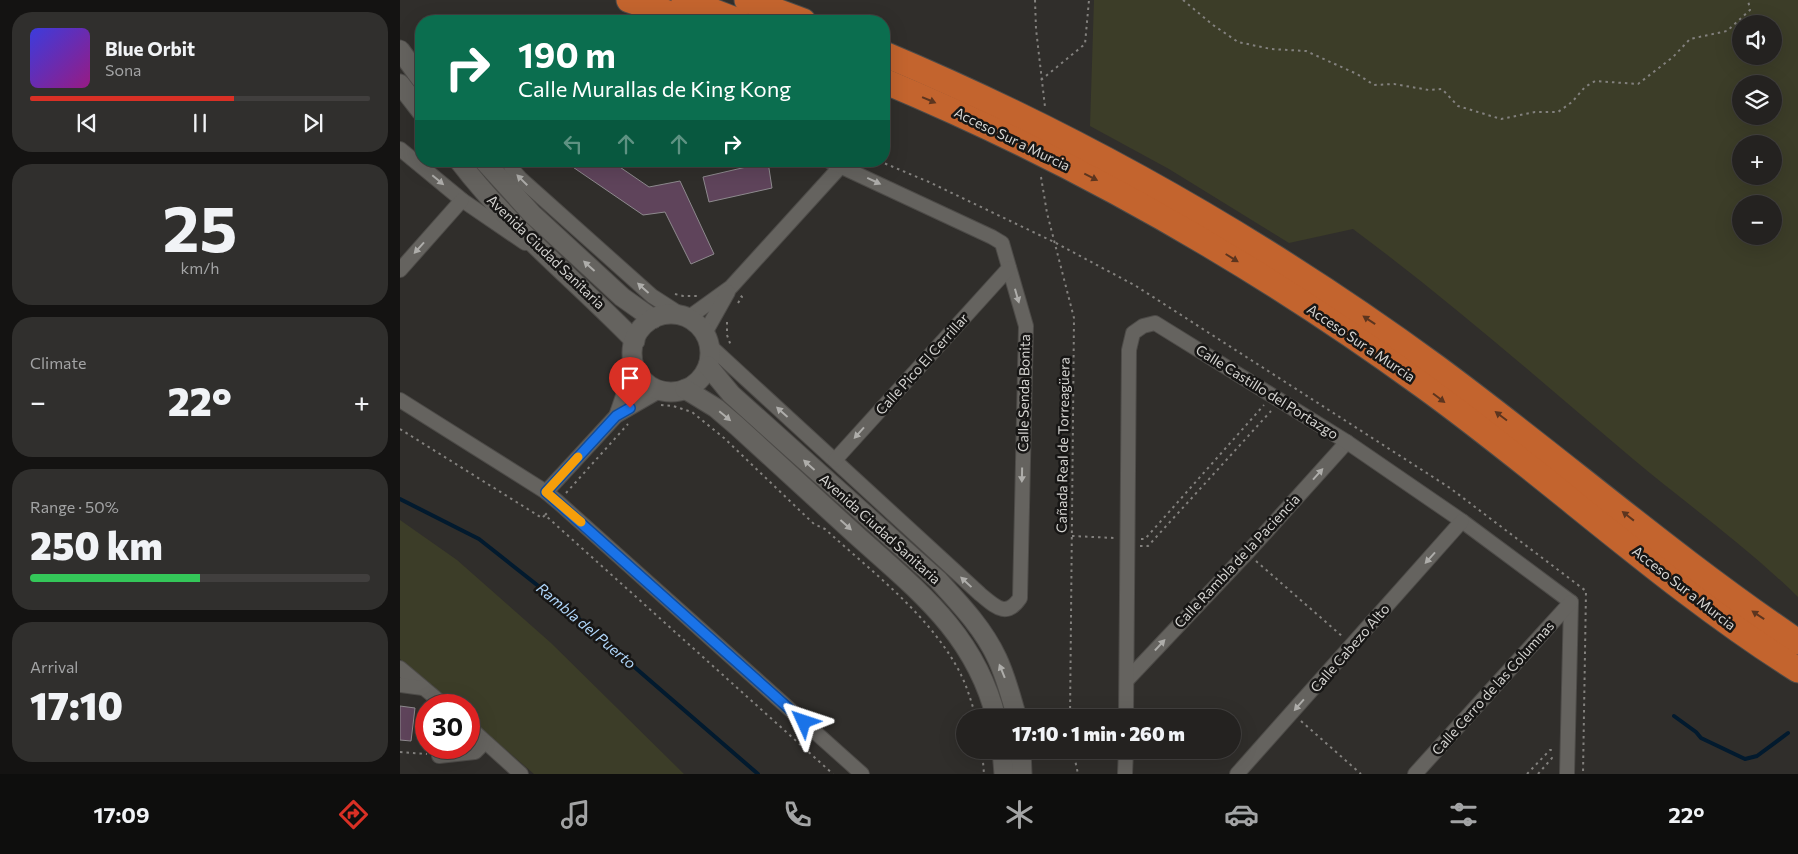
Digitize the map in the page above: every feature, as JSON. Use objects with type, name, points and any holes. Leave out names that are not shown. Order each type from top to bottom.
[{"type":"highway","points":[[629,0],[674,15]]},
{"type":"highway","points":[[684,0],[723,15]]},
{"type":"highway","points":[[747,0],[763,4],[789,15]]},
{"type":"highway","name":"Acceso Sur a Murcia","points":[[890,57],[1040,126],[1118,166],[1223,226],[1323,288],[1436,367],[1706,577],[1798,642]]},
{"type":"highway","name":"Acceso Sur a Murcia","points":[[890,84],[991,128],[1108,186],[1205,242],[1310,308],[1424,386],[1702,602],[1798,670]]},
{"type":"street","points":[[400,50],[415,70]]},
{"type":"street","points":[[400,84],[415,103]]},
{"type":"street","points":[[400,149],[415,161]]},
{"type":"street","points":[[422,167],[462,200],[552,261]]},
{"type":"street","name":"Avenida Ciudad Sanitaria","points":[[464,167],[491,199],[635,342]]},
{"type":"street","name":"Avenida Ciudad Sanitaria","points":[[489,167],[532,214],[622,297],[654,319]]},
{"type":"street","points":[[511,167],[521,179],[644,289],[696,324],[707,339],[835,460]]},
{"type":"street","points":[[616,416],[657,398],[685,389],[699,380],[710,359],[707,339],[731,287],[832,167]]},
{"type":"street","name":"Calle Senda Bonita","points":[[835,460],[996,608],[1005,610],[1014,607],[1020,598],[1026,326],[1002,243],[841,167]]},
{"type":"street","points":[[400,270],[462,200]]},
{"type":"street","name":"Calle Pico El Cerrillar","points":[[835,460],[1009,268]]},
{"type":"street","points":[[657,398],[634,364],[633,352],[639,332],[645,324],[668,314],[686,317],[731,287]]},
{"type":"street","name":"Calle Castillo del Portazgo","points":[[1126,709],[1129,350],[1133,333],[1143,326],[1155,323],[1348,442],[1462,521],[1571,602]]},
{"type":"street","points":[[546,492],[616,416],[634,364]]},
{"type":"street","name":"Avenida Ciudad Sanitaria","points":[[708,366],[731,394],[938,580],[961,605],[982,632],[996,657],[1005,677],[1014,709]]},
{"type":"street","name":"Avenida Ciudad Sanitaria","points":[[685,389],[716,408],[737,426],[939,611],[963,642],[978,668],[986,685],[993,709]]},
{"type":"street","points":[[400,400],[546,492],[862,774]]},
{"type":"street","name":"Calle Rambla de la Paciencia","points":[[1127,680],[1247,553],[1348,442]]},
{"type":"street","name":"Calle Cabezo Alto","points":[[1238,774],[1462,521]]},
{"type":"street","points":[[1567,774],[1571,602]]},
{"type":"street","name":"Calle Cerro de las Columnas","points":[[1415,774],[1571,602]]},
{"type":"street","points":[[400,668],[431,694]]},
{"type":"street","points":[[400,685],[424,688]]},
{"type":"street","points":[[480,738],[521,774]]},
{"type":"street","points":[[480,747],[485,742]]},
{"type":"street","points":[[1003,759],[1004,774]]},
{"type":"street","points":[[1022,759],[1022,774]]},
{"type":"street","points":[[1126,759],[1126,774]]},
{"type":"path","points":[[1035,0],[1045,110]]},
{"type":"path","points":[[1041,80],[1085,44],[1089,0]]},
{"type":"path","points":[[1183,0],[1213,25],[1238,42],[1271,49],[1306,51],[1357,74],[1374,85],[1394,84],[1429,90],[1442,89],[1458,106],[1501,119],[1535,112],[1558,112],[1572,102],[1585,87],[1594,81],[1638,84],[1673,57],[1690,39],[1727,31],[1750,10],[1748,0]]},
{"type":"path","name":"Cañada Real de Torreagüera","points":[[1041,177],[1047,213],[1074,318],[1070,709]]},
{"type":"path","points":[[731,287],[742,297],[737,304]]},
{"type":"path","points":[[669,293],[683,296],[697,296],[703,293]]},
{"type":"path","points":[[729,317],[726,323],[731,349]]},
{"type":"path","points":[[1072,536],[1148,546],[1277,398],[1282,379]]},
{"type":"path","points":[[657,398],[692,412],[724,438],[814,524],[824,530],[910,608],[938,640],[958,667],[974,709]]},
{"type":"path","points":[[1128,543],[1145,539],[1277,398]]},
{"type":"path","points":[[400,429],[542,518],[631,422]]},
{"type":"path","points":[[545,515],[833,774]]},
{"type":"path","points":[[1247,553],[1352,644]]},
{"type":"path","points":[[1292,713],[1361,774]]},
{"type":"path","points":[[1527,774],[1550,750],[1568,750]]},
{"type":"path","points":[[400,752],[415,754]]},
{"type":"path","points":[[983,759],[984,774]]},
{"type":"path","points":[[1075,759],[1078,774]]},
{"type":"green space","points":[[1094,0],[1798,0],[1798,597],[1738,543],[1633,459],[1460,313],[1353,229],[1289,243],[1169,169],[1090,126]]},
{"type":"green space","points":[[400,520],[457,560],[551,643],[684,774],[534,774],[480,727],[480,694],[441,694],[400,659]]},
{"type":"building","points":[[573,167],[620,167],[649,187],[680,181],[714,254],[691,264],[665,212],[643,215]]},
{"type":"building","points":[[746,167],[769,167],[772,188],[709,202],[703,177]]},
{"type":"building","points":[[400,706],[415,708],[411,741],[400,740]]},
{"type":"waterway","name":"Rambla del Puerto","points":[[400,499],[479,539],[565,607],[758,774]]},
{"type":"waterway","points":[[1674,716],[1701,738],[1745,759],[1757,756],[1788,733]]},
{"type":"slow traffic","points":[[578,457],[546,492],[581,522]]},
{"type":"route","points":[[630,408],[616,416],[546,492],[804,722]]}]
